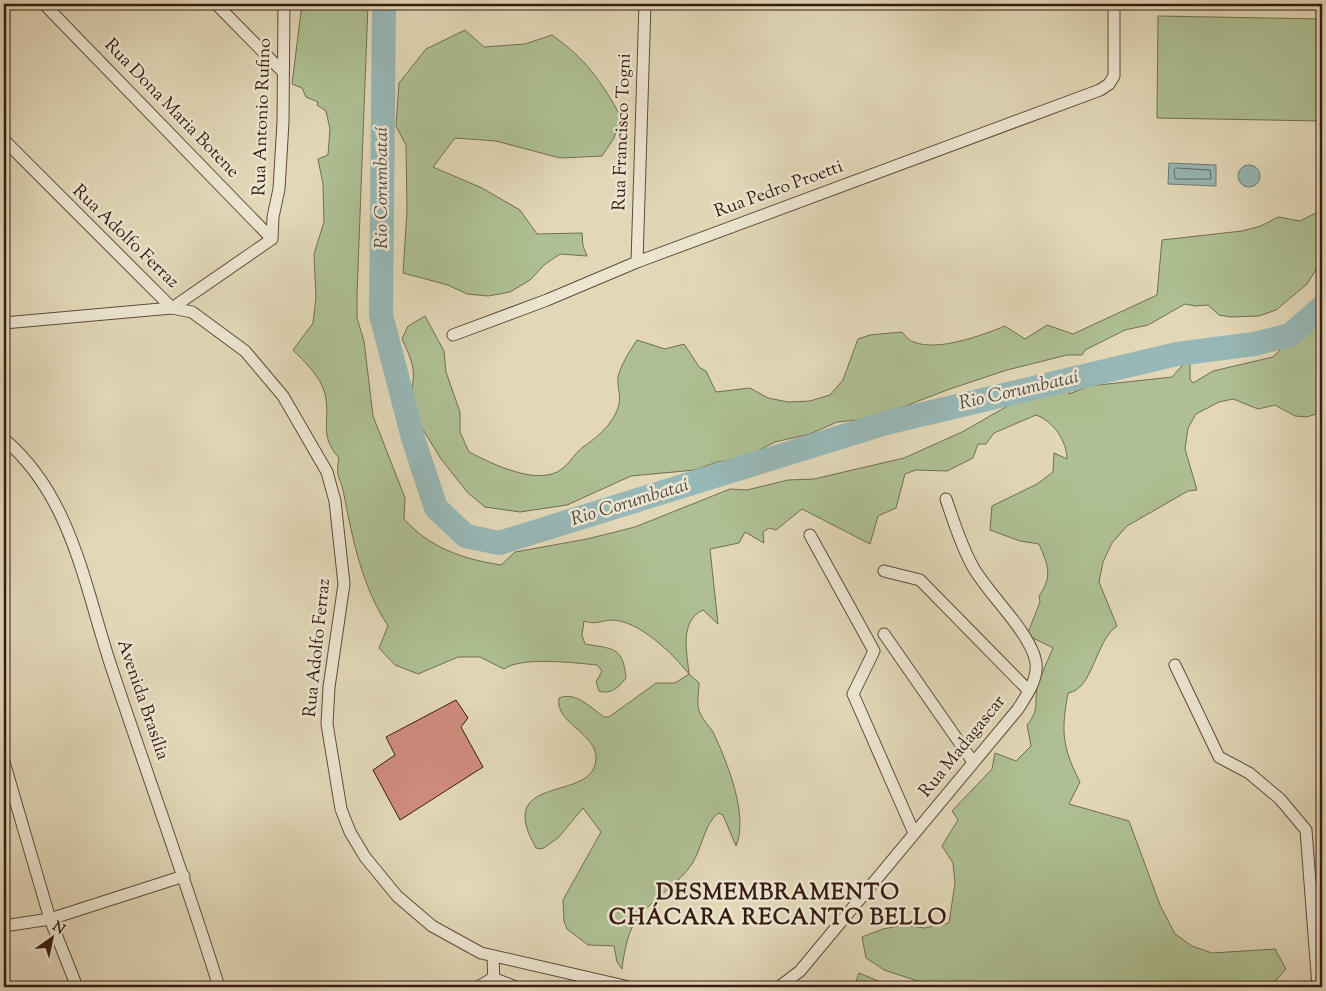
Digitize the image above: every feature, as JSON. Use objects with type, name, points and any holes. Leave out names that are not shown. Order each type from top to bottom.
[{"type":"street","name":"Rua Dona Maria Botene","points":[[44,4],[272,239]]},
{"type":"street","points":[[216,4],[282,71]]},
{"type":"street","name":"Rua Antonio Rufino","points":[[272,239],[273,217],[277,208],[279,189],[283,122],[284,4]]},
{"type":"street","name":"Rua Francisco Togni","points":[[637,262],[645,4]]},
{"type":"street","name":"Rua Pedro Proetti","points":[[453,335],[547,300],[637,262],[1100,90],[1109,84],[1114,76],[1114,4]]},
{"type":"street","name":"Rua Adolfo Ferraz","points":[[4,140],[172,308],[192,312],[245,351],[283,396],[327,472],[335,501],[344,584],[329,687],[327,724],[341,809],[350,832],[365,856],[397,896],[432,926],[466,947],[493,956]]},
{"type":"street","points":[[4,322],[172,308],[272,239]]},
{"type":"street","name":"Avenida Brasília","points":[[4,439],[20,452],[55,500],[70,532],[113,672],[184,876],[219,987]]},
{"type":"street","name":"Rua Madagascar","points":[[779,987],[800,971],[1018,709],[1035,677],[1035,659],[1024,637],[973,567],[960,539],[946,499]]},
{"type":"street","points":[[810,535],[874,651],[853,694],[914,833]]},
{"type":"street","points":[[884,571],[920,580],[1029,691]]},
{"type":"street","points":[[884,634],[973,762]]},
{"type":"street","points":[[1175,665],[1218,757],[1249,773],[1274,794],[1306,830],[1318,987]]},
{"type":"street","points":[[4,762],[50,919],[77,987]]},
{"type":"street","points":[[4,926],[50,919],[184,876]]},
{"type":"street","points":[[493,983],[493,956],[629,987]]},
{"type":"street","points":[[478,987],[493,983],[516,987]]},
{"type":"green space","points":[[302,4],[368,4],[357,318],[364,341],[373,416],[405,498],[404,519],[425,538],[448,551],[460,555],[501,565],[515,552],[587,539],[635,527],[730,489],[747,490],[788,480],[814,479],[904,458],[962,432],[1018,400],[1040,396],[1069,385],[1069,394],[1089,386],[1172,377],[1188,359],[1190,361],[1190,379],[1193,383],[1213,371],[1273,357],[1284,346],[1322,319],[1322,412],[1307,417],[1295,416],[1275,405],[1258,409],[1233,399],[1219,402],[1196,414],[1188,428],[1185,449],[1197,490],[1188,491],[1127,526],[1112,543],[1103,562],[1099,582],[1117,626],[1104,642],[1083,683],[1076,690],[1068,693],[1064,718],[1066,748],[1080,782],[1069,804],[1129,821],[1160,905],[1175,934],[1192,946],[1212,953],[1275,949],[1286,969],[1270,987],[936,987],[884,970],[866,958],[862,937],[883,929],[905,925],[924,928],[949,923],[955,883],[953,863],[942,846],[958,820],[952,811],[992,769],[995,753],[1016,761],[1031,746],[1027,725],[1034,714],[1038,684],[1053,648],[1027,635],[1040,602],[1039,596],[1048,576],[1047,564],[1039,544],[1020,541],[990,530],[992,506],[1037,484],[1053,472],[1054,453],[1067,459],[1065,445],[1058,432],[1048,422],[1036,415],[994,433],[986,444],[978,444],[973,458],[947,471],[916,470],[905,474],[896,508],[878,516],[870,544],[802,509],[776,530],[769,528],[763,532],[764,543],[745,532],[739,543],[710,549],[718,624],[703,610],[695,615],[690,622],[686,638],[689,674],[665,648],[644,632],[622,622],[611,620],[595,623],[584,621],[582,635],[585,644],[615,651],[622,660],[626,678],[618,687],[607,692],[599,691],[596,682],[602,671],[597,665],[536,661],[512,665],[504,669],[480,657],[458,657],[418,674],[395,665],[379,648],[388,626],[371,595],[355,546],[338,474],[339,458],[329,442],[327,434],[325,394],[312,370],[293,350],[313,323],[316,297],[314,254],[324,222],[323,184],[318,159],[328,155],[330,129],[326,111],[317,105],[318,102],[306,97],[302,88],[292,84]]},
{"type":"green space","points":[[1158,16],[1322,19],[1322,121],[1157,118]]},
{"type":"green space","points":[[465,30],[484,47],[525,44],[552,35],[584,62],[607,92],[621,117],[614,138],[602,156],[560,158],[496,141],[455,138],[433,167],[482,188],[520,210],[537,234],[582,233],[583,246],[587,256],[560,254],[544,265],[530,280],[510,292],[488,296],[467,294],[448,285],[403,273],[407,210],[406,145],[396,126],[399,83],[426,49]]},
{"type":"green space","points":[[1322,210],[1322,260],[1307,284],[1276,310],[1259,316],[1231,317],[1219,315],[1208,305],[1196,306],[1185,304],[1148,325],[1125,330],[1085,350],[1082,355],[1067,355],[1007,370],[903,407],[857,420],[837,422],[810,434],[775,442],[744,458],[717,462],[695,470],[631,476],[567,505],[520,512],[485,507],[468,493],[441,459],[408,405],[413,372],[410,358],[402,339],[408,326],[425,316],[444,351],[446,372],[460,412],[460,432],[469,452],[515,472],[541,476],[552,474],[565,467],[580,449],[594,439],[614,417],[619,401],[619,372],[637,340],[665,349],[684,344],[700,368],[706,371],[716,392],[750,388],[768,398],[788,402],[810,401],[830,395],[843,380],[858,339],[870,335],[902,332],[912,341],[924,345],[947,344],[985,334],[1005,326],[1025,339],[1047,325],[1073,334],[1157,295],[1162,240],[1242,231],[1261,226],[1278,217],[1300,221]]},
{"type":"green space","points":[[689,674],[699,683],[699,710],[713,732],[730,773],[738,804],[739,833],[736,846],[723,815],[718,813],[713,818],[692,864],[636,920],[627,941],[622,969],[617,962],[614,946],[588,945],[567,929],[564,921],[563,900],[601,832],[583,808],[558,838],[542,849],[536,848],[526,825],[526,809],[534,799],[576,783],[588,776],[595,765],[596,755],[592,746],[564,716],[559,707],[559,698],[565,696],[577,699],[589,705],[604,717],[609,717],[656,683],[675,683]]},
{"type":"green space","points":[[859,973],[893,987],[854,987]]},
{"type":"water","points":[[1169,163],[1216,165],[1216,186],[1168,184]]},
{"type":"water","points":[[1249,165],[1257,168],[1260,176],[1257,184],[1249,187],[1241,184],[1238,176],[1241,168]]},
{"type":"building","points":[[456,700],[468,718],[461,727],[483,767],[400,820],[373,770],[395,755],[386,737]]},
{"type":"waterway","name":"Rio Corumbataí","points":[[384,4],[381,315],[413,438],[436,508],[466,536],[499,543],[886,423],[1177,354],[1254,344],[1290,335],[1322,307]]},
{"type":"district","name":"DESMEMBRAMENTO CHÁCARA RECANTO BELLO","points":[[778,906]]}]
